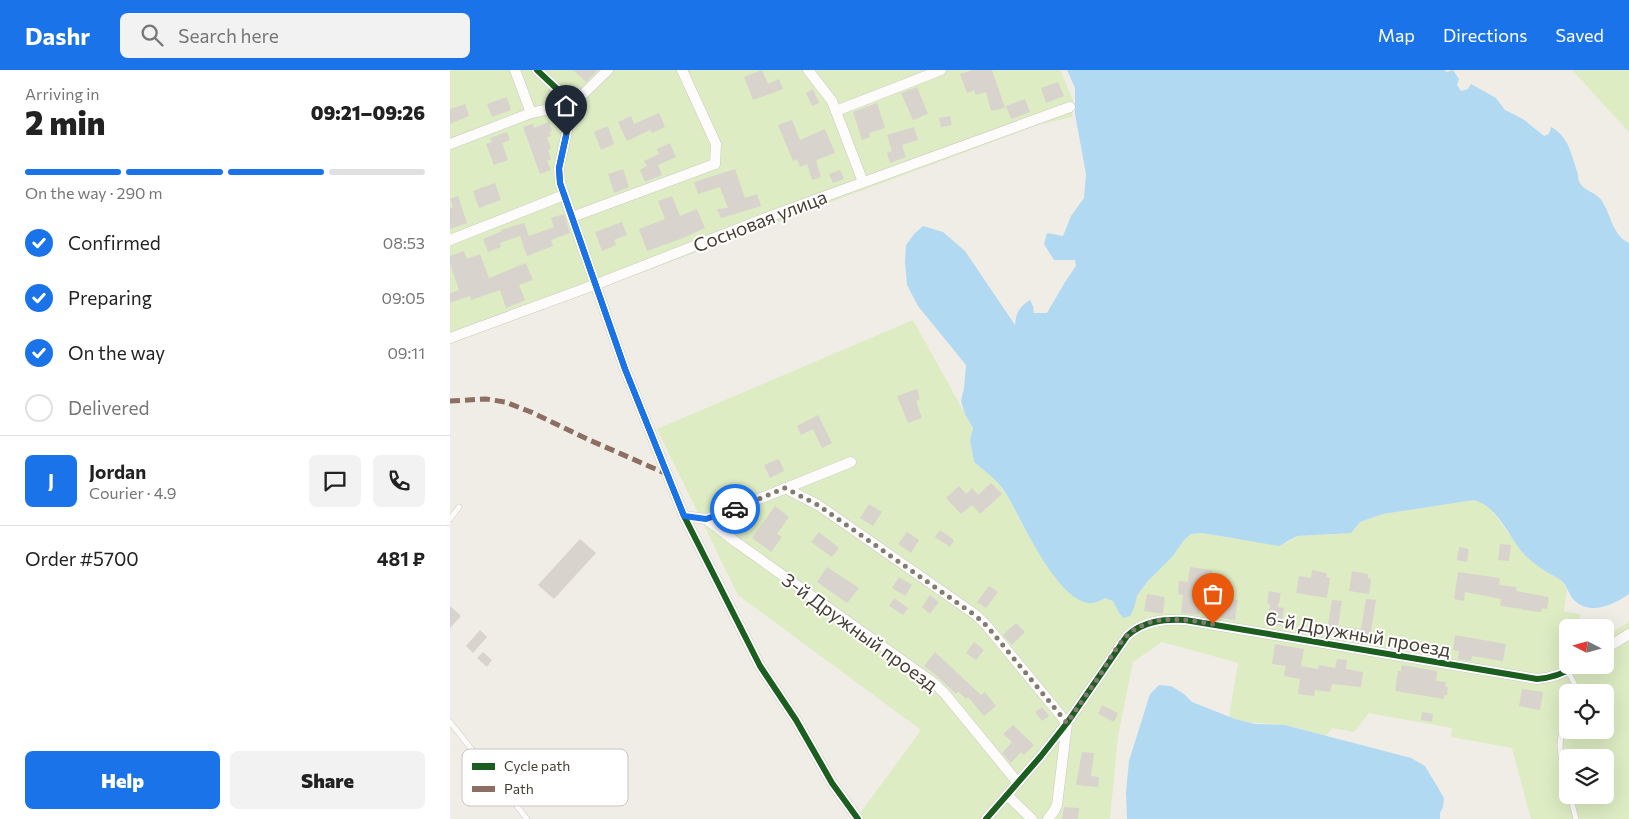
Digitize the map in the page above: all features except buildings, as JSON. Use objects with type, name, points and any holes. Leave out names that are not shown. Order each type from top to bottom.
[{"type":"street","points":[[514,70],[531,113]]},
{"type":"street","points":[[537,70],[573,104]]},
{"type":"street","points":[[450,144],[531,113],[573,104],[608,70]]},
{"type":"street","points":[[572,217],[715,164],[716,144],[682,70]]},
{"type":"street","points":[[808,70],[832,102],[863,182]]},
{"type":"street","points":[[836,112],[941,70]]},
{"type":"street","points":[[573,104],[559,175],[564,195],[597,284],[625,369],[684,516],[760,666],[796,720],[832,783],[858,819]]},
{"type":"street","name":"Сосновая улица","points":[[450,338],[863,182],[1070,107]]},
{"type":"street","points":[[450,240],[564,195]]},
{"type":"street","points":[[684,516],[706,519],[850,462]]},
{"type":"street","points":[[785,488],[818,505],[976,616],[987,626],[1067,723],[1057,805],[1048,819]]},
{"type":"street","name":"3-й Дружный проезд","points":[[706,519],[934,683],[1018,783]]},
{"type":"street","name":"6-й Дружный проезд","points":[[1067,723],[1120,644],[1132,631],[1150,622],[1162,620],[1185,620],[1537,679],[1559,674]]},
{"type":"street","points":[[1614,644],[1629,635]]},
{"type":"street","points":[[986,819],[1067,723]]},
{"type":"street","points":[[1007,795],[1032,819]]},
{"type":"lane","points":[[450,519],[459,507]]},
{"type":"lane","points":[[450,722],[471,749]]},
{"type":"lane","points":[[1572,804],[1576,819]]},
{"type":"lane","points":[[517,806],[527,819]]},
{"type":"green space","points":[[450,70],[1060,70],[1073,100],[1072,117],[1038,125],[450,344]]},
{"type":"green space","points":[[1572,70],[1629,70],[1629,132]]},
{"type":"green space","points":[[913,320],[973,428],[970,440],[974,462],[995,479],[1006,493],[1024,528],[1057,580],[1098,602],[1105,598],[1113,601],[1118,611],[1134,608],[1137,596],[1147,582],[1173,556],[1184,540],[1191,534],[1202,533],[1230,538],[1287,543],[1297,536],[1351,533],[1360,522],[1383,514],[1474,500],[1483,502],[1539,567],[1561,580],[1567,590],[1564,611],[1580,614],[1580,619],[1559,619],[1559,674],[1614,674],[1614,631],[1629,622],[1629,819],[1531,819],[1512,748],[1451,737],[1452,728],[1369,713],[1354,732],[1332,728],[1326,736],[1300,728],[1249,722],[1229,717],[1238,663],[1162,642],[1133,662],[1118,736],[1110,819],[856,819],[921,730],[738,595],[657,429]]},
{"type":"water","points":[[1067,70],[1444,70],[1447,72],[1453,70],[1459,79],[1457,85],[1461,91],[1468,89],[1471,84],[1496,98],[1505,110],[1523,119],[1544,136],[1549,134],[1551,127],[1557,131],[1569,147],[1580,184],[1599,197],[1619,235],[1629,243],[1629,594],[1616,602],[1602,607],[1594,608],[1580,605],[1572,598],[1560,579],[1539,567],[1527,557],[1491,509],[1474,500],[1383,514],[1360,522],[1351,533],[1297,536],[1279,546],[1202,533],[1191,534],[1184,540],[1173,556],[1147,582],[1137,596],[1130,616],[1123,618],[1113,601],[1105,598],[1095,603],[1088,603],[1076,598],[1064,588],[1041,557],[1004,490],[974,462],[970,440],[973,428],[965,414],[961,401],[966,365],[918,306],[907,285],[905,262],[906,245],[923,226],[943,232],[965,251],[1015,325],[1019,311],[1030,300],[1034,313],[1047,313],[1076,266],[1075,260],[1054,260],[1044,244],[1047,233],[1063,236],[1071,216],[1084,198],[1086,174],[1075,114],[1075,88]]},
{"type":"water","points":[[1159,685],[1171,686],[1184,694],[1192,702],[1235,719],[1255,724],[1285,725],[1411,758],[1425,766],[1444,798],[1440,819],[1127,819],[1126,792],[1129,761],[1150,694]]},
{"type":"marked path","points":[[450,401],[486,399],[505,402],[667,474]]},
{"type":"cycle path","points":[[537,70],[573,104],[559,168],[560,183],[625,369],[684,516],[760,666],[796,720],[832,783],[858,819]]},
{"type":"cycle path","points":[[986,819],[1067,723],[1127,636],[1140,627],[1154,622],[1185,620],[1537,679],[1561,674]]},
{"type":"way so far","points":[[735,509],[785,488],[818,505],[962,604],[976,616],[987,626],[1067,723],[1120,644],[1132,631],[1150,622],[1162,620],[1185,620],[1213,624]]},
{"type":"route","points":[[566,136],[559,168],[560,183],[597,284],[625,369],[684,516],[706,519],[735,509]]}]
